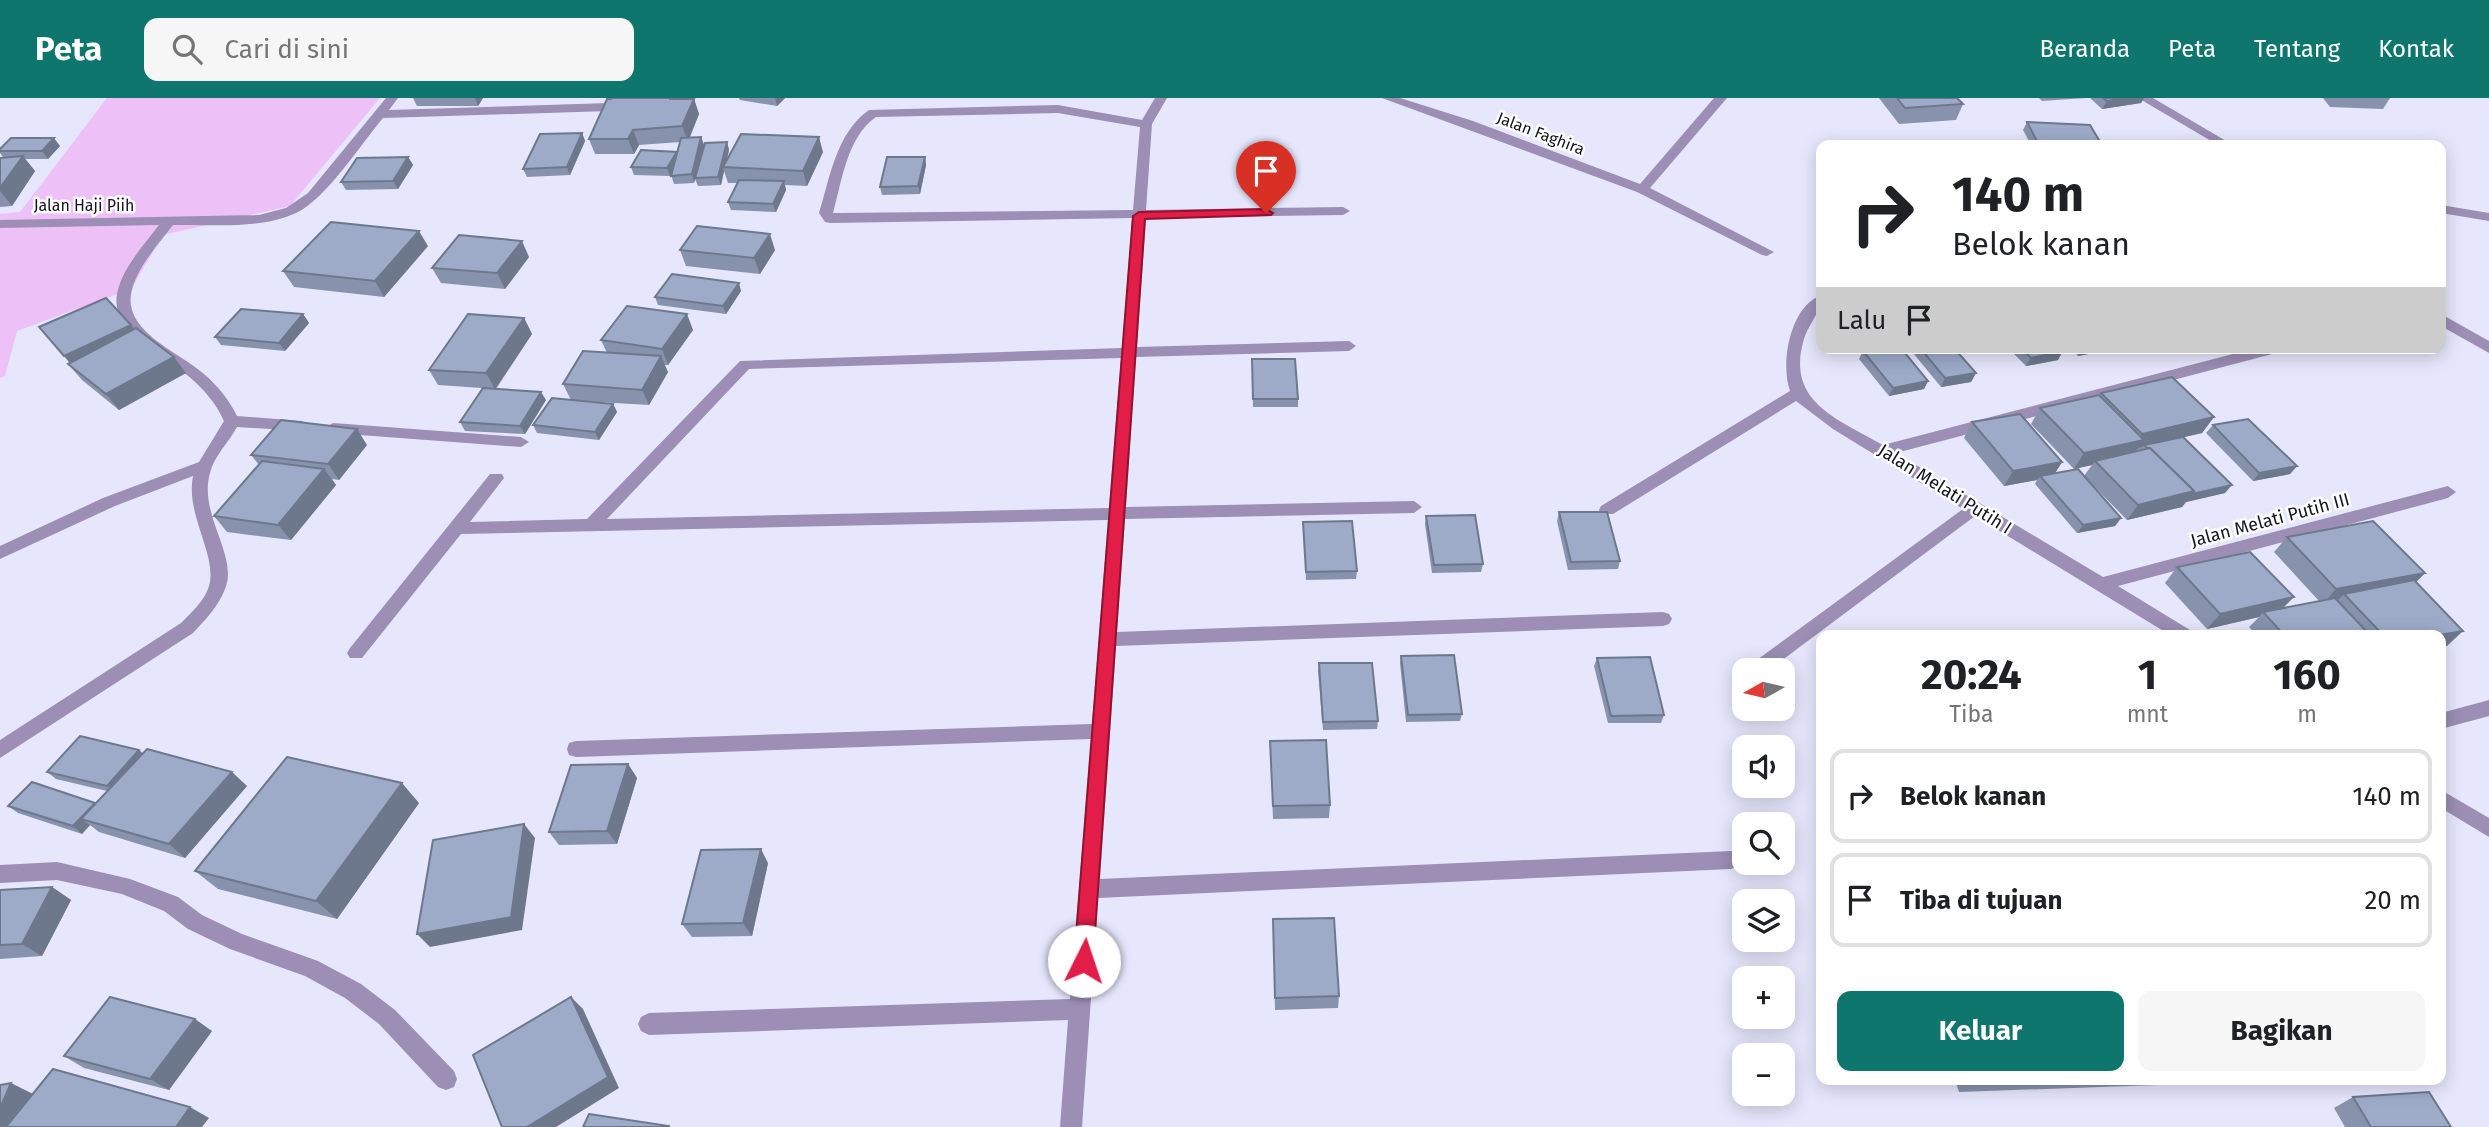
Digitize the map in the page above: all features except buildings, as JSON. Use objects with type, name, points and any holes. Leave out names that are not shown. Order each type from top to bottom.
[{"type":"street","points":[[380,114],[392,98]]},
{"type":"street","points":[[1071,1127],[1146,124],[1161,98]]},
{"type":"street","name":"Jalan Faghira","points":[[1388,98],[1469,124],[1642,189],[1767,252]]},
{"type":"street","points":[[1642,189],[1721,98]]},
{"type":"street","points":[[2144,98],[2218,140]]},
{"type":"street","points":[[380,114],[609,107]]},
{"type":"street","points":[[1146,124],[1058,109],[873,113],[861,122],[847,144],[826,213],[830,219],[1343,211]]},
{"type":"street","name":"Jalan Haji Piih","points":[[0,224],[169,222],[278,216],[303,205],[313,196],[380,114]]},
{"type":"street","points":[[2446,210],[2489,217]]},
{"type":"street","points":[[0,750],[187,628],[209,608],[217,594],[221,569],[199,499],[203,466],[232,421],[228,410],[192,372],[144,337],[128,320],[123,298],[133,272],[169,222]]},
{"type":"street","points":[[1607,510],[1798,393],[1792,368],[1801,326],[1809,310],[1816,304]]},
{"type":"street","points":[[2446,322],[2489,348]]},
{"type":"street","points":[[591,525],[746,364],[1349,346]]},
{"type":"street","points":[[1881,451],[2253,354]]},
{"type":"street","name":"Jalan Melati Putih I","points":[[1798,393],[1881,451],[2176,630]]},
{"type":"street","points":[[232,421],[522,442]]},
{"type":"street","points":[[0,554],[109,502],[203,466]]},
{"type":"street","points":[[356,653],[496,478]]},
{"type":"street","name":"Jalan Melati Putih III","points":[[2102,584],[2448,492]]},
{"type":"street","points":[[456,528],[1414,508]]},
{"type":"street","points":[[1772,658],[1975,508]]},
{"type":"street","points":[[1108,639],[1663,619]]},
{"type":"street","points":[[2446,720],[2489,708]]},
{"type":"street","points":[[576,749],[1101,731]]},
{"type":"street","points":[[2446,804],[2489,828]]},
{"type":"street","points":[[1089,889],[1731,860]]},
{"type":"street","points":[[0,874],[57,871],[123,885],[171,904],[195,922],[237,942],[311,968],[353,991],[387,1017],[446,1079]]},
{"type":"street","points":[[649,1024],[1080,1009]]},
{"type":"shaded area","points":[[107,98],[380,98],[290,206],[163,235],[131,289],[17,331],[5,376],[0,378],[0,214],[20,212]]},
{"type":"route","points":[[1084,961],[1139,216],[1266,213]]}]
